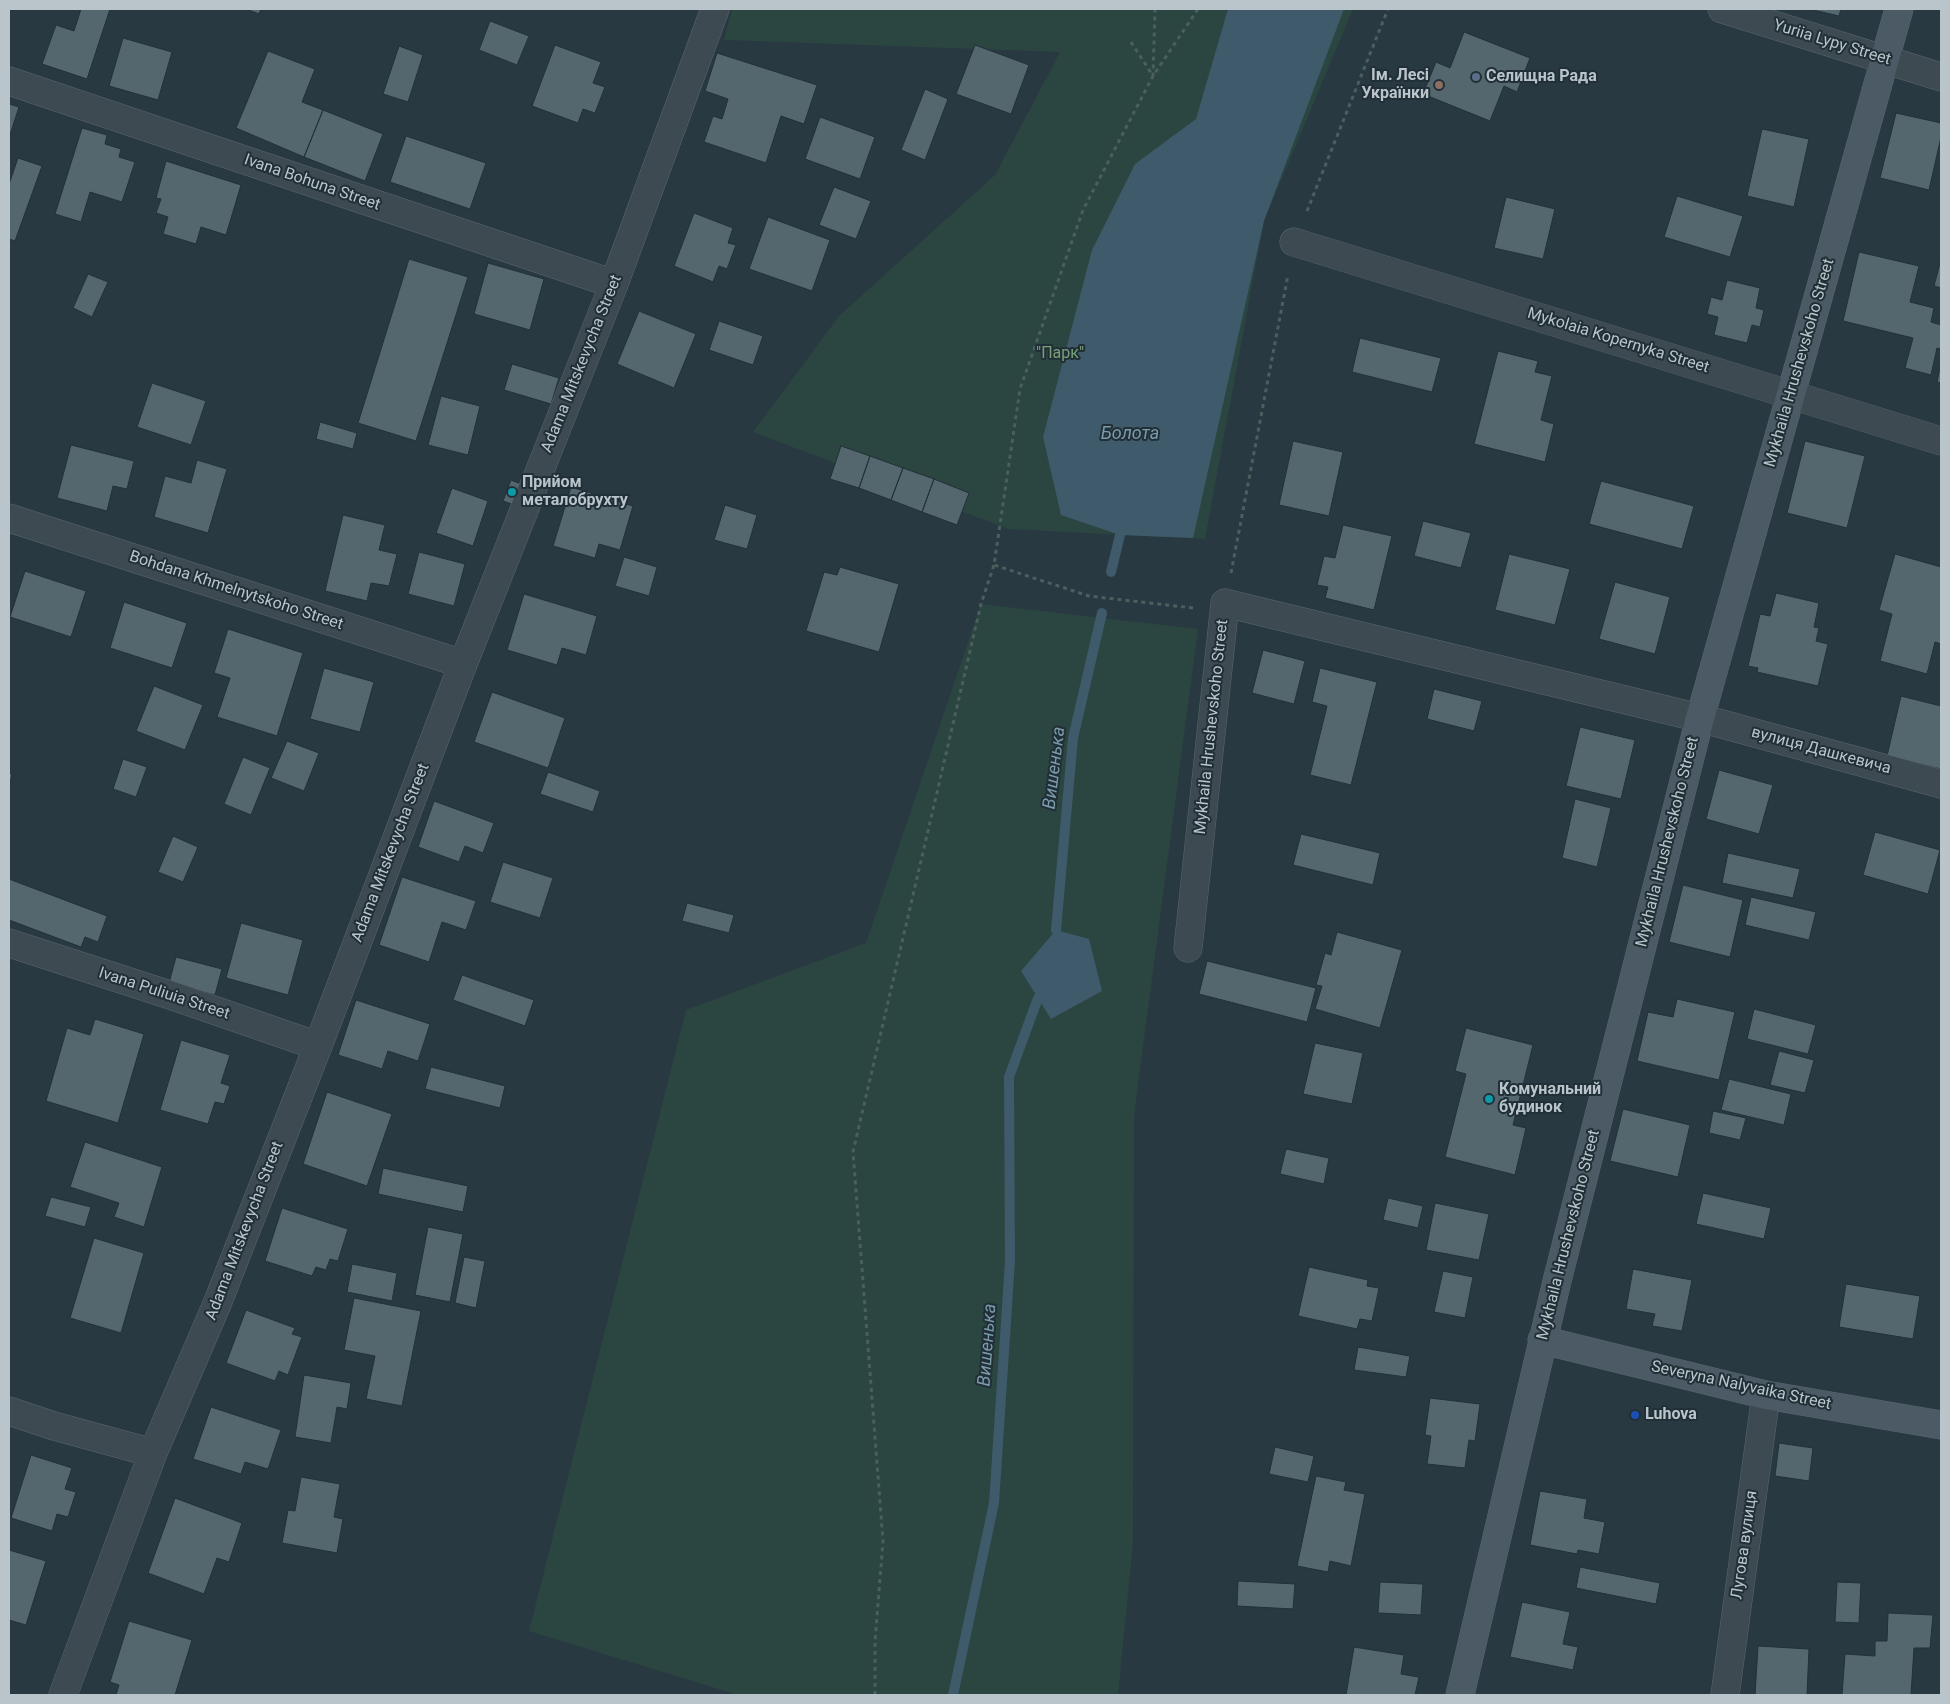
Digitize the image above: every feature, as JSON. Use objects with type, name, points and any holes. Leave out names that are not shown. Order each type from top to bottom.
[{"type":"street","name":"Adama Mitskevycha Street","points":[[63,1695],[153,1453],[218,1304],[463,664],[614,284],[715,9]]},
{"type":"street","name":"Yuriia Lypy Street","points":[[1722,9],[1886,59],[1941,78]]},
{"type":"street","name":"Mykhaila Hrushevskoho Street","points":[[1460,1695],[1542,1340],[1700,718],[1899,9]]},
{"type":"street","name":"Ivana Bohuna Street","points":[[9,81],[614,284]]},
{"type":"street","name":"Mykolaia Kopernyka Street","points":[[1294,242],[1941,441]]},
{"type":"street","name":"Bohdana Khmelnytskoho Street","points":[[9,518],[463,664]]},
{"type":"street","name":"Mykhaila Hrushevskoho Street","points":[[1188,948],[1225,603],[1700,718]]},
{"type":"street","name":"вулиця Дашкевича","points":[[1700,718],[1941,784]]},
{"type":"street","name":"Ivana Puliuia Street","points":[[9,943],[167,994],[318,1046]]},
{"type":"street","name":"Severyna Nalyvaika Street","points":[[1542,1340],[1766,1395],[1941,1425]]},
{"type":"street","name":"Лугова вулиця","points":[[1725,1695],[1766,1395]]},
{"type":"street","points":[[9,1411],[54,1426],[153,1453]]},
{"type":"path","points":[[1153,76],[1154,9]]},
{"type":"path","points":[[875,1695],[875,1641],[884,1541],[853,1152],[981,604],[994,565],[1020,389],[1083,210],[1153,76],[1198,9]]},
{"type":"path","points":[[994,565],[1089,596],[1196,608],[1225,603],[1294,242],[1388,9]]},
{"type":"path","points":[[1131,42],[1153,76]]},
{"type":"green space","name":"\"Парк\"","points":[[732,9],[1353,9],[1264,221],[1205,539],[1008,529],[753,432],[839,316],[995,175],[1060,52],[724,40]]},
{"type":"green space","points":[[981,604],[1198,629],[1134,1115],[1133,1544],[1118,1695],[738,1695],[529,1631],[686,1010],[866,943]]},
{"type":"water","name":"Болота","points":[[1228,9],[1344,9],[1264,221],[1193,538],[1120,535],[1061,515],[1043,437],[1092,250],[1135,164],[1196,119]]},
{"type":"water","points":[[1056,930],[1089,939],[1102,991],[1051,1019],[1021,971]]},
{"type":"building","points":[[81,9],[110,9],[87,79],[42,64],[56,25],[74,31]]},
{"type":"building","points":[[246,9],[261,9],[259,14]]},
{"type":"building","points":[[1809,9],[1841,9],[1839,16]]},
{"type":"building","points":[[490,21],[529,36],[517,65],[479,50]]},
{"type":"building","name":"Селищна Рада","points":[[1464,32],[1530,58],[1517,92],[1504,86],[1490,121],[1423,94],[1436,62],[1450,68]]},
{"type":"building","points":[[123,38],[172,52],[158,100],[109,86]]},
{"type":"building","points":[[555,45],[601,62],[593,83],[605,87],[595,113],[583,109],[578,123],[532,106]]},
{"type":"building","points":[[975,45],[1029,65],[1011,114],[956,94]]},
{"type":"building","points":[[399,46],[423,55],[408,102],[383,94]]},
{"type":"building","points":[[268,51],[315,69],[302,102],[323,110],[304,157],[236,128]]},
{"type":"building","points":[[717,53],[817,85],[804,124],[781,116],[766,163],[704,142],[713,116],[722,119],[728,99],[705,91]]},
{"type":"building","points":[[925,89],[948,99],[925,160],[901,150]]},
{"type":"building","points":[[9,104],[19,107],[9,138]]},
{"type":"building","points":[[323,110],[383,134],[365,181],[304,157]]},
{"type":"building","points":[[1896,113],[1941,123],[1941,137],[1929,190],[1880,178]]},
{"type":"building","points":[[820,117],[875,137],[860,179],[805,159]]},
{"type":"building","points":[[82,128],[107,135],[105,144],[121,149],[119,157],[135,162],[122,202],[90,192],[81,222],[55,214]]},
{"type":"building","points":[[1762,129],[1809,139],[1794,207],[1747,196]]},
{"type":"building","points":[[406,136],[486,163],[470,209],[390,182]]},
{"type":"building","points":[[18,158],[42,166],[15,241],[9,239],[9,184]]},
{"type":"building","points":[[166,161],[241,185],[226,235],[201,227],[196,244],[163,234],[168,217],[156,213],[161,199],[156,198]]},
{"type":"building","points":[[834,187],[871,201],[856,239],[819,225]]},
{"type":"building","points":[[1677,196],[1743,216],[1730,257],[1664,237]]},
{"type":"building","points":[[1506,197],[1555,209],[1543,259],[1494,248]]},
{"type":"building","points":[[694,213],[733,228],[728,243],[736,245],[727,269],[719,266],[713,282],[674,266]]},
{"type":"building","points":[[768,217],[830,240],[812,291],[749,269]]},
{"type":"building","points":[[1859,252],[1919,266],[1910,302],[1934,308],[1931,322],[1941,325],[1941,349],[1937,348],[1931,375],[1905,368],[1913,338],[1843,321]]},
{"type":"building","points":[[409,259],[468,277],[416,441],[358,423]]},
{"type":"building","points":[[488,263],[544,279],[530,330],[474,314]]},
{"type":"building","points":[[1941,263],[1941,288],[1934,286]]},
{"type":"building","points":[[88,274],[108,282],[92,317],[73,308]]},
{"type":"building","points":[[1727,280],[1760,288],[1756,308],[1764,310],[1760,327],[1752,325],[1747,343],[1714,335],[1718,317],[1707,314],[1711,297],[1722,300]]},
{"type":"building","points":[[639,311],[696,334],[674,388],[617,364]]},
{"type":"building","points":[[719,321],[763,336],[753,365],[709,350]]},
{"type":"building","points":[[1360,338],[1441,358],[1432,392],[1352,372]]},
{"type":"building","points":[[1498,351],[1538,361],[1535,372],[1552,376],[1541,420],[1554,424],[1545,462],[1474,444]]},
{"type":"building","points":[[1941,363],[1941,383],[1937,382]]},
{"type":"building","points":[[512,364],[559,378],[551,404],[504,390]]},
{"type":"building","points":[[152,383],[206,401],[191,445],[137,427]]},
{"type":"building","points":[[441,396],[480,406],[468,455],[428,445]]},
{"type":"building","points":[[320,422],[357,433],[353,449],[316,439]]},
{"type":"building","points":[[1293,441],[1343,452],[1329,516],[1279,505]]},
{"type":"building","points":[[1805,441],[1865,456],[1847,528],[1787,513]]},
{"type":"building","points":[[71,445],[134,461],[127,489],[113,486],[107,511],[57,498]]},
{"type":"building","points":[[841,446],[870,456],[859,488],[830,479]]},
{"type":"building","points":[[870,456],[903,468],[891,500],[859,488]]},
{"type":"building","points":[[197,460],[227,469],[208,533],[154,517],[165,476],[191,483]]},
{"type":"building","points":[[903,468],[934,479],[922,512],[891,500]]},
{"type":"building","points":[[934,479],[969,493],[957,525],[922,512]]},
{"type":"building","name":"Прийом металобрухту","points":[[511,480],[521,484],[514,505],[503,501]]},
{"type":"building","points":[[1601,481],[1694,506],[1682,549],[1589,524]]},
{"type":"building","points":[[571,487],[633,506],[620,550],[599,544],[595,558],[553,546]]},
{"type":"building","points":[[452,488],[488,501],[473,546],[436,533]]},
{"type":"building","points":[[725,505],[757,515],[747,549],[714,540]]},
{"type":"building","points":[[343,515],[385,525],[379,550],[397,554],[389,586],[371,583],[367,601],[325,591]]},
{"type":"building","points":[[1423,521],[1471,533],[1461,568],[1414,556]]},
{"type":"building","points":[[1343,525],[1392,536],[1374,610],[1325,598],[1328,587],[1317,585],[1324,556],[1335,558]]},
{"type":"building","points":[[419,552],[465,564],[454,606],[408,594]]},
{"type":"building","points":[[1509,554],[1570,569],[1555,625],[1495,610]]},
{"type":"building","points":[[1895,554],[1941,567],[1941,644],[1935,642],[1927,674],[1880,661],[1892,614],[1879,610]]},
{"type":"building","points":[[624,557],[657,567],[649,596],[615,586]]},
{"type":"building","points":[[840,567],[899,584],[879,652],[806,631],[824,572],[837,575]]},
{"type":"building","points":[[25,571],[86,591],[71,637],[10,617]]},
{"type":"building","points":[[1615,582],[1670,597],[1655,654],[1599,639]]},
{"type":"building","points":[[1776,593],[1819,603],[1814,627],[1819,628],[1816,641],[1828,644],[1818,686],[1757,672],[1758,668],[1748,666],[1760,614],[1770,616]]},
{"type":"building","points":[[524,594],[597,616],[586,655],[562,648],[557,665],[507,650]]},
{"type":"building","points":[[124,602],[187,623],[172,668],[110,648]]},
{"type":"building","points":[[228,629],[303,653],[277,736],[217,717],[230,678],[214,673]]},
{"type":"building","points":[[1263,650],[1305,661],[1294,704],[1252,693]]},
{"type":"building","points":[[324,668],[374,682],[360,732],[310,719]]},
{"type":"building","points":[[1320,668],[1377,682],[1351,785],[1310,775],[1327,706],[1312,702]]},
{"type":"building","points":[[154,686],[203,705],[185,750],[136,731]]},
{"type":"building","points":[[1434,689],[1482,701],[1474,731],[1427,719]]},
{"type":"building","points":[[492,692],[565,718],[548,768],[474,742]]},
{"type":"building","points":[[1901,696],[1941,706],[1941,769],[1887,756]]},
{"type":"building","points":[[1580,727],[1635,740],[1621,799],[1566,786]]},
{"type":"building","points":[[287,741],[319,753],[304,791],[271,778]]},
{"type":"building","points":[[243,757],[270,768],[251,815],[224,804]]},
{"type":"building","points":[[123,759],[147,767],[136,797],[113,789]]},
{"type":"building","points":[[1719,770],[1773,785],[1759,834],[1706,819]]},
{"type":"building","points":[[548,772],[600,791],[593,812],[540,794]]},
{"type":"building","points":[[9,773],[12,774],[9,788]]},
{"type":"building","points":[[1575,799],[1611,808],[1597,867],[1562,858]]},
{"type":"building","points":[[434,801],[494,823],[483,853],[465,846],[459,862],[418,847]]},
{"type":"building","points":[[1875,832],[1940,850],[1928,894],[1863,875]]},
{"type":"building","points":[[1301,834],[1380,853],[1373,885],[1293,865]]},
{"type":"building","points":[[173,836],[198,847],[183,882],[158,872]]},
{"type":"building","points":[[1728,853],[1800,869],[1793,898],[1722,883]]},
{"type":"building","points":[[503,862],[553,878],[540,918],[490,902]]},
{"type":"building","points":[[402,877],[476,901],[466,930],[442,922],[429,962],[379,945]]},
{"type":"building","points":[[9,879],[107,916],[98,942],[85,937],[81,947],[9,920]]},
{"type":"building","points":[[1683,885],[1743,900],[1730,957],[1669,942]]},
{"type":"building","points":[[1751,897],[1816,912],[1809,940],[1745,925]]},
{"type":"building","points":[[687,903],[734,915],[729,933],[682,921]]},
{"type":"building","points":[[241,923],[303,940],[288,995],[226,978]]},
{"type":"building","points":[[1337,932],[1402,950],[1380,1028],[1315,1009],[1322,986],[1316,985],[1325,953],[1331,955]]},
{"type":"building","points":[[176,957],[222,969],[215,995],[169,983]]},
{"type":"building","points":[[1207,961],[1316,988],[1307,1022],[1199,994]]},
{"type":"building","points":[[462,975],[534,1000],[525,1026],[453,1000]]},
{"type":"building","points":[[1677,999],[1735,1012],[1719,1080],[1637,1061],[1648,1012],[1673,1017]]},
{"type":"building","points":[[356,1000],[430,1024],[418,1061],[388,1051],[382,1069],[338,1055]]},
{"type":"building","points":[[1754,1009],[1816,1025],[1808,1054],[1747,1039]]},
{"type":"building","points":[[95,1019],[144,1034],[118,1123],[46,1101],[67,1028],[90,1035]]},
{"type":"building","name":"Комунальний будинок","points":[[1466,1028],[1533,1045],[1513,1125],[1526,1128],[1515,1175],[1445,1157],[1466,1074],[1455,1071]]},
{"type":"building","points":[[181,1040],[230,1055],[221,1083],[230,1086],[224,1104],[215,1102],[208,1124],[160,1110]]},
{"type":"building","points":[[1315,1043],[1363,1053],[1352,1104],[1303,1094]]},
{"type":"building","points":[[1779,1051],[1814,1060],[1805,1093],[1770,1085]]},
{"type":"building","points":[[431,1067],[505,1086],[500,1108],[425,1089]]},
{"type":"building","points":[[1729,1079],[1791,1094],[1784,1125],[1721,1110]]},
{"type":"building","points":[[327,1092],[392,1114],[367,1186],[303,1164]]},
{"type":"building","points":[[1623,1109],[1690,1125],[1678,1177],[1610,1161]]},
{"type":"building","points":[[1713,1111],[1746,1118],[1740,1140],[1709,1133]]},
{"type":"building","points":[[85,1142],[162,1167],[144,1227],[114,1217],[119,1203],[70,1187]]},
{"type":"building","points":[[1286,1149],[1329,1158],[1324,1184],[1280,1174]]},
{"type":"building","points":[[383,1168],[468,1186],[463,1212],[378,1194]]},
{"type":"building","points":[[1703,1193],[1771,1208],[1764,1239],[1696,1224]]},
{"type":"building","points":[[51,1197],[91,1207],[85,1227],[45,1216]]},
{"type":"building","points":[[1388,1198],[1423,1206],[1418,1228],[1383,1220]]},
{"type":"building","points":[[1435,1203],[1489,1214],[1479,1260],[1426,1250]]},
{"type":"building","points":[[282,1208],[348,1229],[338,1261],[330,1259],[326,1270],[316,1267],[312,1276],[265,1261]]},
{"type":"building","points":[[428,1227],[463,1234],[450,1302],[415,1295]]},
{"type":"building","points":[[94,1238],[144,1253],[121,1333],[70,1318]]},
{"type":"building","points":[[464,1257],[485,1261],[476,1308],[455,1303]]},
{"type":"building","points":[[352,1264],[397,1273],[392,1301],[347,1292]]},
{"type":"building","points":[[1309,1267],[1368,1280],[1367,1286],[1379,1288],[1372,1321],[1360,1319],[1357,1329],[1298,1316]]},
{"type":"building","points":[[1633,1269],[1692,1280],[1682,1331],[1652,1326],[1655,1314],[1626,1309]]},
{"type":"building","points":[[1443,1271],[1473,1277],[1465,1318],[1434,1312]]},
{"type":"building","points":[[1846,1284],[1920,1296],[1913,1339],[1839,1327]]},
{"type":"building","points":[[354,1298],[421,1311],[402,1406],[366,1399],[375,1356],[344,1350]]},
{"type":"building","points":[[246,1310],[295,1328],[292,1334],[302,1337],[288,1375],[279,1371],[275,1381],[226,1363]]},
{"type":"building","points":[[1358,1347],[1410,1356],[1406,1377],[1354,1370]]},
{"type":"building","points":[[304,1375],[351,1383],[347,1409],[337,1407],[331,1443],[295,1437]]},
{"type":"building","points":[[1430,1398],[1480,1404],[1475,1441],[1469,1440],[1465,1468],[1427,1464],[1431,1436],[1425,1435]]},
{"type":"building","points":[[211,1407],[281,1430],[268,1469],[245,1462],[241,1474],[193,1459]]},
{"type":"building","points":[[1779,1443],[1813,1448],[1809,1481],[1775,1476]]},
{"type":"building","points":[[1275,1447],[1314,1456],[1308,1482],[1269,1474]]},
{"type":"building","points":[[31,1455],[72,1468],[65,1489],[76,1492],[68,1517],[57,1514],[52,1531],[11,1518]]},
{"type":"building","points":[[1316,1476],[1346,1482],[1344,1490],[1365,1494],[1351,1566],[1330,1561],[1328,1572],[1297,1566]]},
{"type":"building","points":[[301,1477],[340,1484],[334,1517],[343,1519],[337,1553],[282,1543],[288,1510],[295,1511]]},
{"type":"building","points":[[1540,1491],[1587,1499],[1584,1518],[1605,1522],[1599,1554],[1578,1550],[1577,1554],[1530,1545]]},
{"type":"building","points":[[175,1498],[242,1523],[229,1562],[217,1558],[204,1594],[148,1573]]},
{"type":"building","points":[[9,1550],[46,1561],[26,1625],[9,1620]]},
{"type":"building","points":[[1580,1567],[1660,1583],[1656,1604],[1576,1588]]},
{"type":"building","points":[[1238,1581],[1295,1584],[1293,1609],[1237,1606]]},
{"type":"building","points":[[1380,1582],[1423,1584],[1421,1615],[1378,1613]]},
{"type":"building","points":[[1837,1582],[1861,1583],[1859,1623],[1835,1622]]},
{"type":"building","points":[[1522,1602],[1570,1612],[1563,1644],[1578,1647],[1573,1670],[1510,1657]]},
{"type":"building","points":[[1888,1613],[1933,1615],[1930,1648],[1914,1648],[1911,1695],[1842,1695],[1845,1654],[1875,1656],[1875,1641],[1887,1641]]},
{"type":"building","points":[[129,1621],[192,1640],[175,1695],[116,1695],[119,1685],[110,1682]]},
{"type":"building","points":[[1758,1646],[1809,1649],[1807,1695],[1755,1695]]},
{"type":"building","points":[[1354,1647],[1404,1655],[1401,1674],[1419,1677],[1415,1695],[1346,1695]]},
{"type":"waterway","name":"Вишенька","points":[[1111,572],[1120,535]]},
{"type":"waterway","name":"Вишенька","points":[[1056,930],[1073,738],[1102,613]]},
{"type":"waterway","name":"Вишенька","points":[[953,1695],[994,1503],[1010,1261],[1009,1077],[1038,998]]},
{"type":"place","name":"Селищна Рада","points":[[1476,77]]},
{"type":"place","name":"Ім. Лесі Українки","points":[[1439,85]]},
{"type":"place","name":"Прийом металобрухту","points":[[512,492]]},
{"type":"place","name":"Комунальний будинок","points":[[1489,1099]]},
{"type":"place","name":"Luhova","points":[[1635,1415]]}]
